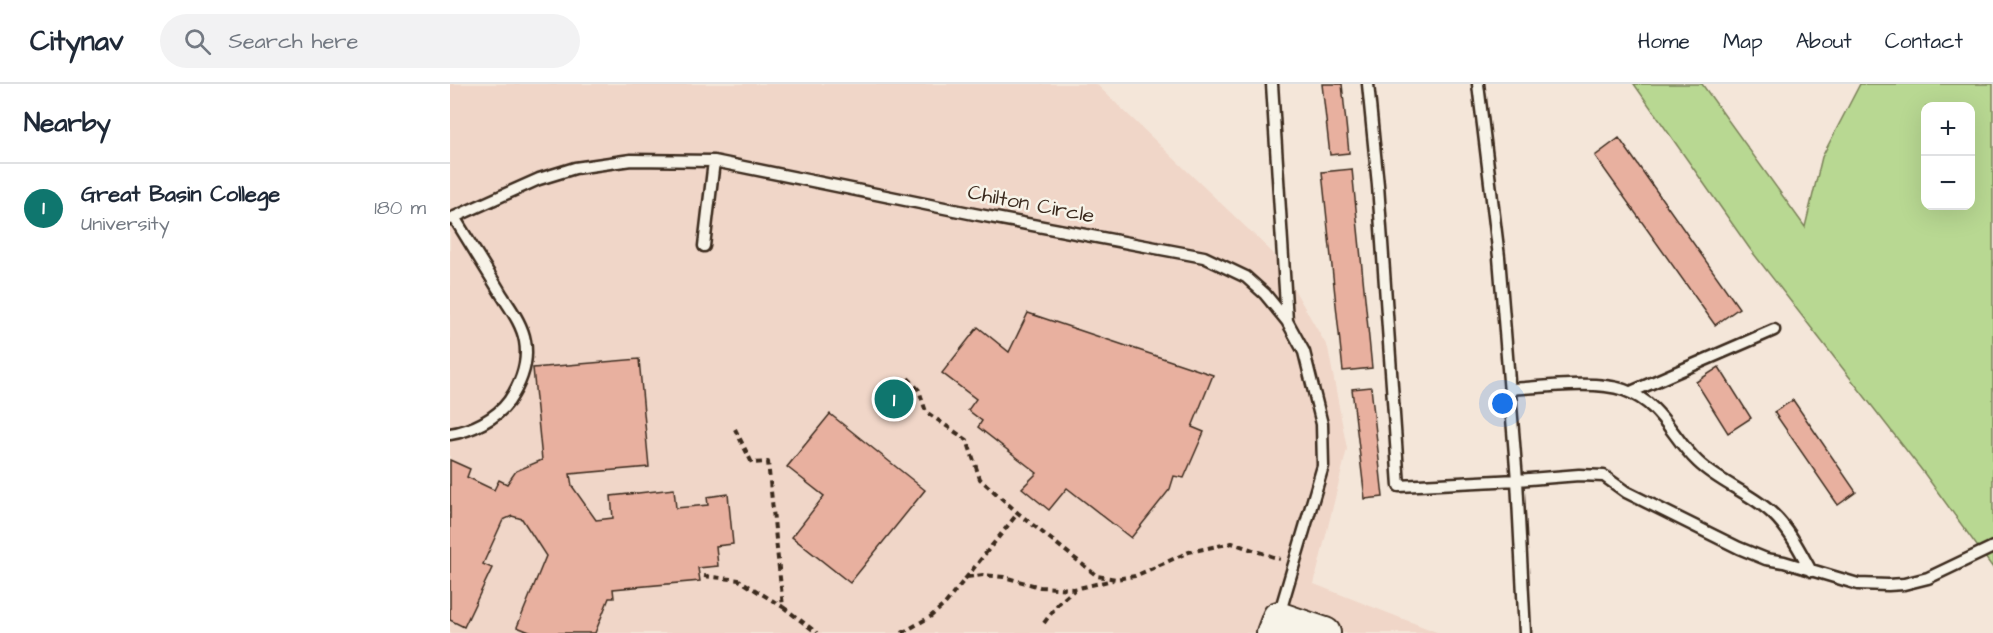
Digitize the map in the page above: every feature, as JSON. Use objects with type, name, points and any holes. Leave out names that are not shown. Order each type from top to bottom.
[{"type":"street","points":[[1275,625],[1325,633]]},
{"type":"lane","points":[[1272,84],[1287,321]]},
{"type":"lane","points":[[1368,84],[1378,185],[1399,486],[1579,475],[1604,476],[1626,492],[1739,548],[1766,559],[1871,586],[1904,584],[1928,578],[1993,547]]},
{"type":"lane","points":[[1478,84],[1499,257],[1511,389],[1525,633]]},
{"type":"lane","name":"Chilton Circle","points":[[452,218],[539,179],[575,168],[631,160],[714,161],[1204,257],[1246,277],[1265,294],[1287,321],[1304,352],[1322,424],[1323,466],[1275,625]]},
{"type":"lane","points":[[704,246],[714,161]]},
{"type":"lane","points":[[450,434],[459,433],[484,422],[504,408],[518,388],[526,362],[525,339],[518,320],[452,218]]},
{"type":"lane","points":[[1631,392],[1774,330]]},
{"type":"lane","points":[[1511,389],[1594,385],[1621,389],[1643,398],[1700,465],[1773,513],[1794,540],[1811,571]]},
{"type":"path","points":[[908,378],[920,390],[927,412],[966,440],[980,478],[1018,513],[1097,576],[1116,579]]},
{"type":"path","points":[[735,429],[752,463],[768,462],[783,607]]},
{"type":"path","points":[[903,633],[930,617],[945,604],[1018,513]]},
{"type":"path","points":[[967,577],[983,575],[1004,577],[1040,587],[1074,590],[1135,576],[1189,552],[1232,543],[1295,564]]},
{"type":"path","points":[[704,576],[739,580],[783,607],[817,633]]},
{"type":"path","points":[[1044,623],[1058,604],[1074,590]]},
{"type":"shaded area","points":[[450,84],[1096,84],[1273,253],[1328,348],[1347,449],[1314,584],[1439,633],[450,633]]},
{"type":"green space","points":[[1634,84],[1702,84],[1805,227],[1822,157],[1860,84],[1993,84],[1993,568],[1924,473],[1750,249]]},
{"type":"building","points":[[1322,84],[1342,84],[1349,153],[1330,155]]},
{"type":"building","points":[[1619,138],[1739,308],[1715,325],[1595,156]]},
{"type":"building","points":[[1352,169],[1372,368],[1343,371],[1322,172]]},
{"type":"building","points":[[1028,313],[1213,375],[1192,427],[1204,432],[1184,478],[1174,476],[1170,489],[1131,538],[1067,488],[1049,510],[1022,488],[1037,473],[978,427],[982,421],[968,410],[976,399],[942,373],[978,327],[1009,352]]},
{"type":"building","points":[[639,359],[649,467],[570,474],[572,486],[596,520],[613,518],[611,496],[674,489],[676,508],[708,505],[707,497],[728,494],[733,544],[716,546],[718,566],[698,568],[700,581],[613,589],[614,598],[609,598],[595,633],[532,633],[517,627],[546,556],[522,519],[512,516],[503,520],[483,564],[492,568],[464,627],[450,620],[450,460],[470,469],[467,477],[494,490],[499,480],[507,484],[516,471],[542,460],[533,368]]},
{"type":"building","points":[[1719,367],[1751,418],[1728,433],[1696,382]]},
{"type":"building","points":[[1371,387],[1383,497],[1365,499],[1352,389]]},
{"type":"building","points":[[1793,400],[1856,492],[1838,505],[1774,412]]},
{"type":"building","points":[[830,414],[925,490],[850,583],[792,537],[824,496],[787,467]]},
{"type":"place","name":"Great Basin College","points":[[894,399]]}]
